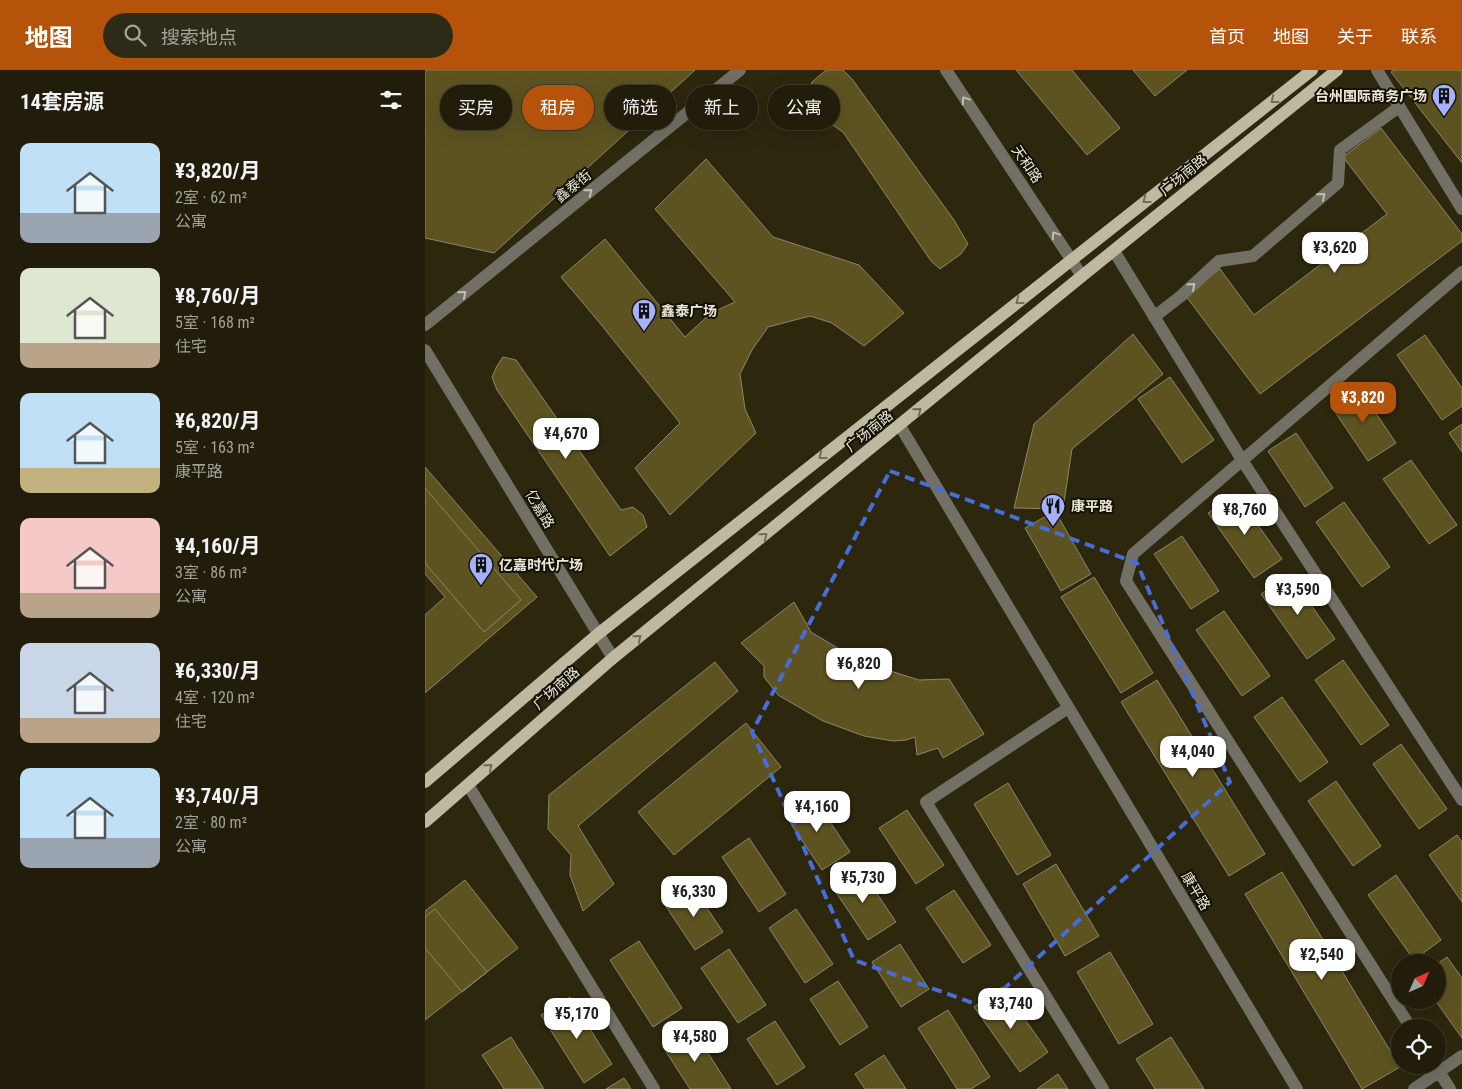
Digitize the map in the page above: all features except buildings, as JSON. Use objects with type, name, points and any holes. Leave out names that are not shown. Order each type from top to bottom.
[{"type":"main road","name":"广场南路","points":[[425,782],[598,634],[1312,70]]},
{"type":"main road","name":"广场南路","points":[[425,822],[613,658],[1337,70]]},
{"type":"street","name":"鑫泰街","points":[[425,325],[740,70]]},
{"type":"street","name":"天和路","points":[[946,70],[1083,276]]},
{"type":"street","points":[[1377,70],[1462,209]]},
{"type":"street","points":[[1154,317],[1181,296],[1219,261],[1253,256],[1338,183],[1340,150],[1399,107]]},
{"type":"street","points":[[1114,251],[1242,460],[1462,800]]},
{"type":"street","points":[[1405,1019],[1126,581],[1133,554],[1462,272]]},
{"type":"street","name":"亿嘉路","points":[[425,350],[613,658]]},
{"type":"street","name":"康平路","points":[[900,426],[1297,1089]]},
{"type":"street","points":[[1069,708],[926,802],[1103,1089]]},
{"type":"street","points":[[468,785],[654,1089]]},
{"type":"street","points":[[1446,1064],[1462,1056]]},
{"type":"street","points":[[1413,1089],[1431,1074]]},
{"type":"street","points":[[1440,1074],[1450,1089]]},
{"type":"highlighted area","points":[[890,471],[1137,563],[1230,782],[984,1007],[854,960],[752,732]]},
{"type":"place","name":"台州国际商务广场","points":[[1444,117]]},
{"type":"place","name":"鑫泰广场","points":[[644,332]]},
{"type":"place","name":"康平路","points":[[1053,527]]},
{"type":"place","name":"亿嘉时代广场","points":[[481,586]]}]
